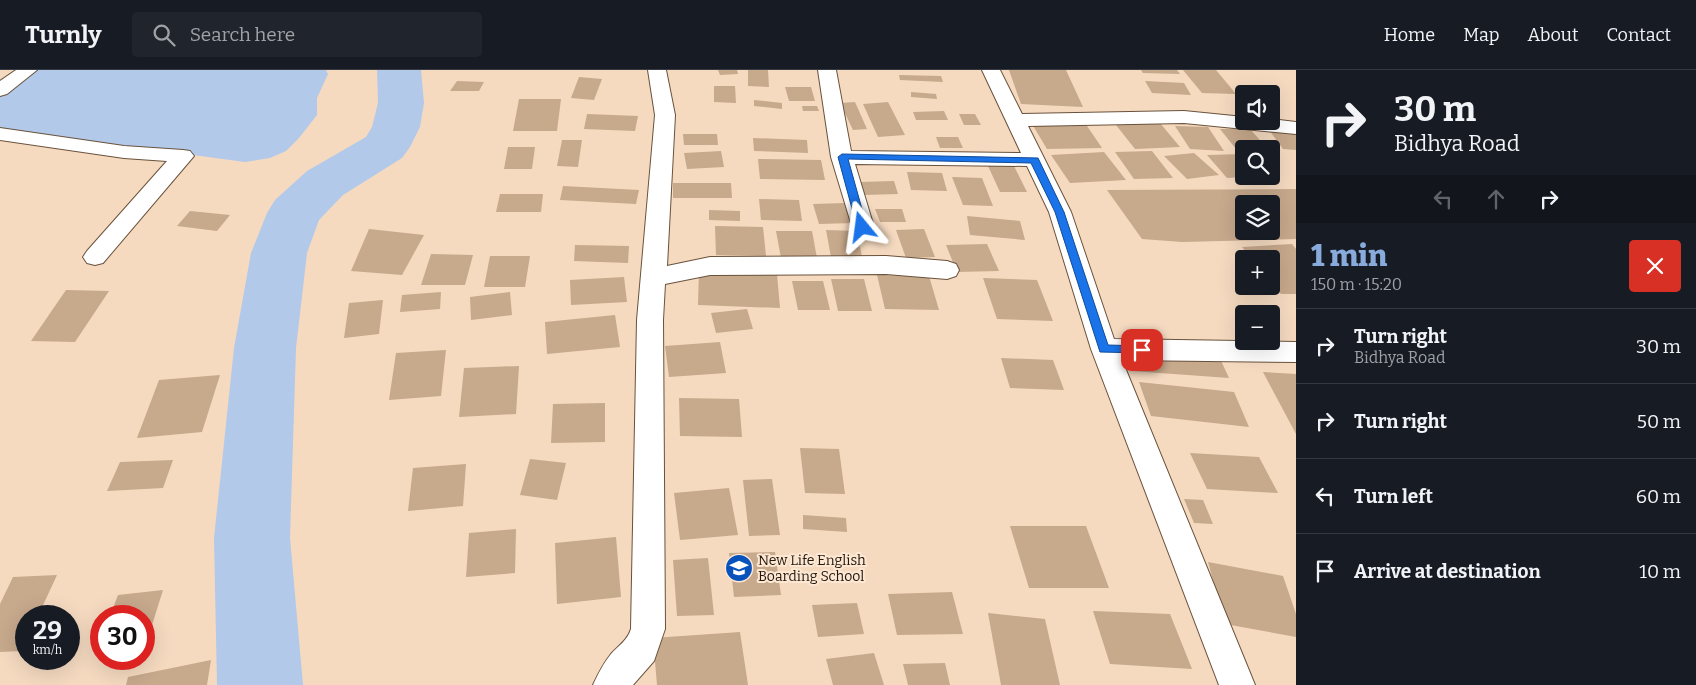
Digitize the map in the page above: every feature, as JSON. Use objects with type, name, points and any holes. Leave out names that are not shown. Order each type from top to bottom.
[{"type":"street","points":[[0,90],[28,70]]},
{"type":"street","points":[[611,685],[625,665],[642,649],[648,629],[650,320],[661,188],[664,115],[657,70]]},
{"type":"street","points":[[827,70],[842,157],[862,227]]},
{"type":"street","points":[[990,70],[1060,212],[1104,349],[1237,685]]},
{"type":"street","points":[[1015,120],[1184,117],[1296,128]]},
{"type":"street","points":[[0,134],[124,152],[183,156],[95,257]]},
{"type":"street","points":[[842,157],[1034,160]]},
{"type":"street","points":[[652,278],[710,266],[886,265],[947,270]]},
{"type":"street","points":[[1104,349],[1296,352]]},
{"type":"water","points":[[34,70],[326,70],[328,74],[317,98],[317,115],[299,138],[286,151],[270,158],[245,162],[0,129],[0,95]]},
{"type":"building","points":[[718,70],[737,70],[738,74],[720,75]]},
{"type":"building","points":[[748,70],[768,70],[769,87],[748,86]]},
{"type":"building","points":[[1009,70],[1066,70],[1083,107],[1021,104]]},
{"type":"building","points":[[1141,70],[1177,70],[1180,74],[1143,73]]},
{"type":"building","points":[[1183,70],[1216,70],[1235,94],[1202,93]]},
{"type":"building","points":[[899,75],[941,76],[943,82],[900,80]]},
{"type":"building","points":[[579,77],[602,79],[594,100],[571,98]]},
{"type":"building","points":[[457,81],[484,82],[479,91],[450,91]]},
{"type":"building","points":[[1145,81],[1184,83],[1191,95],[1152,93]]},
{"type":"building","points":[[714,86],[735,86],[736,103],[714,102]]},
{"type":"building","points":[[785,87],[811,87],[815,101],[789,101]]},
{"type":"building","points":[[911,92],[936,94],[937,99],[911,97]]},
{"type":"building","points":[[519,99],[561,99],[557,131],[513,131]]},
{"type":"building","points":[[754,100],[782,103],[782,109],[754,106]]},
{"type":"building","points":[[855,102],[867,129],[853,130],[840,103]]},
{"type":"building","points":[[888,102],[905,135],[878,137],[863,104]]},
{"type":"building","points":[[802,106],[817,106],[819,111],[803,111]]},
{"type":"building","points":[[944,111],[948,120],[916,120],[913,112]]},
{"type":"building","points":[[587,114],[638,116],[635,131],[584,129]]},
{"type":"building","points":[[959,114],[975,114],[981,125],[964,125]]},
{"type":"building","points":[[1085,123],[1102,148],[1047,149],[1032,124]]},
{"type":"building","points":[[1160,123],[1180,147],[1135,149],[1116,125]]},
{"type":"building","points":[[1175,126],[1208,127],[1224,151],[1190,149]]},
{"type":"building","points":[[1220,129],[1251,130],[1260,140],[1235,140],[1235,148]]},
{"type":"building","points":[[1269,130],[1296,131],[1296,150],[1283,149],[1280,145],[1280,140],[1276,140]]},
{"type":"building","points":[[683,134],[717,134],[718,145],[684,145]]},
{"type":"building","points":[[936,137],[958,137],[963,148],[940,148]]},
{"type":"building","points":[[753,138],[807,140],[808,153],[754,151]]},
{"type":"building","points":[[562,140],[582,140],[578,167],[557,166]]},
{"type":"building","points":[[508,147],[535,147],[532,169],[504,169]]},
{"type":"building","points":[[721,151],[724,167],[687,169],[684,153]]},
{"type":"building","points":[[1152,151],[1173,178],[1134,179],[1115,152]]},
{"type":"building","points":[[1104,152],[1126,180],[1070,183],[1051,155]]},
{"type":"building","points":[[1194,153],[1219,175],[1187,179],[1164,156]]},
{"type":"building","points":[[1235,154],[1235,178],[1227,178],[1207,155]]},
{"type":"building","points":[[758,159],[821,160],[825,180],[760,179]]},
{"type":"building","points":[[988,166],[1014,166],[1027,192],[1000,192]]},
{"type":"building","points":[[907,172],[942,173],[947,191],[911,190]]},
{"type":"building","points":[[952,177],[982,178],[993,206],[963,205]]},
{"type":"building","points":[[894,181],[898,194],[864,195],[860,182]]},
{"type":"building","points":[[673,183],[731,183],[732,198],[673,198]]},
{"type":"building","points":[[563,186],[639,190],[636,204],[560,200]]},
{"type":"building","points":[[1296,189],[1296,239],[1280,239],[1280,195],[1235,195],[1235,240],[1258,240],[1182,242],[1142,239],[1107,190]]},
{"type":"building","points":[[500,194],[543,194],[541,212],[496,212]]},
{"type":"building","points":[[759,199],[799,200],[802,221],[761,220]]},
{"type":"building","points":[[846,203],[853,223],[819,224],[813,204]]},
{"type":"building","points":[[875,209],[902,209],[906,222],[880,222]]},
{"type":"building","points":[[709,210],[740,211],[740,221],[709,220]]},
{"type":"building","points":[[190,211],[230,215],[217,231],[177,226]]},
{"type":"building","points":[[967,216],[1020,221],[1025,240],[970,235]]},
{"type":"building","points":[[715,226],[763,227],[766,256],[716,255]]},
{"type":"building","points":[[369,229],[424,235],[402,275],[351,271]]},
{"type":"building","points":[[924,229],[935,257],[906,258],[896,230]]},
{"type":"building","points":[[826,230],[857,231],[862,257],[831,257]]},
{"type":"building","points":[[776,231],[812,231],[817,258],[781,258]]},
{"type":"building","points":[[987,244],[999,271],[957,272],[946,245]]},
{"type":"building","points":[[1292,244],[1296,249],[1296,294],[1280,293],[1280,250],[1244,250],[1242,247]]},
{"type":"building","points":[[575,245],[629,246],[628,263],[574,261]]},
{"type":"building","points":[[431,254],[473,255],[465,285],[421,285]]},
{"type":"building","points":[[490,256],[530,256],[525,287],[484,287]]},
{"type":"building","points":[[699,271],[777,274],[780,308],[698,305]]},
{"type":"building","points":[[877,275],[929,276],[939,310],[885,309]]},
{"type":"building","points":[[624,277],[627,302],[571,305],[570,280]]},
{"type":"building","points":[[983,278],[1037,280],[1053,321],[997,319]]},
{"type":"building","points":[[831,279],[864,279],[872,311],[838,311]]},
{"type":"building","points":[[792,281],[823,281],[830,310],[798,310]]},
{"type":"building","points":[[66,290],[109,291],[75,342],[31,341]]},
{"type":"building","points":[[441,292],[440,309],[400,312],[402,295]]},
{"type":"building","points":[[510,292],[512,315],[471,320],[470,297]]},
{"type":"building","points":[[383,300],[379,334],[344,338],[349,303]]},
{"type":"building","points":[[747,309],[753,329],[716,333],[711,313]]},
{"type":"building","points":[[615,315],[620,347],[547,354],[545,322]]},
{"type":"building","points":[[720,342],[726,373],[669,377],[665,346]]},
{"type":"building","points":[[1122,345],[1217,352],[1229,378],[1132,371]]},
{"type":"building","points":[[446,350],[441,396],[389,400],[396,353]]},
{"type":"building","points":[[1001,358],[1053,360],[1064,390],[1010,388]]},
{"type":"building","points":[[519,366],[516,414],[459,417],[464,368]]},
{"type":"building","points":[[1263,372],[1296,374],[1296,434]]},
{"type":"building","points":[[220,375],[202,432],[137,438],[159,380]]},
{"type":"building","points":[[1139,382],[1234,392],[1249,427],[1151,416]]},
{"type":"building","points":[[679,398],[739,399],[742,437],[680,436]]},
{"type":"building","points":[[605,403],[605,442],[551,443],[553,404]]},
{"type":"building","points":[[800,448],[839,449],[845,494],[805,493]]},
{"type":"building","points":[[1190,453],[1259,457],[1278,493],[1207,489]]},
{"type":"building","points":[[530,459],[566,463],[557,500],[520,495]]},
{"type":"building","points":[[173,460],[163,488],[107,491],[120,462]]},
{"type":"building","points":[[466,464],[463,506],[408,511],[413,468]]},
{"type":"building","points":[[772,479],[780,535],[749,536],[743,480]]},
{"type":"building","points":[[729,488],[738,535],[680,540],[674,493]]},
{"type":"building","points":[[1184,499],[1203,500],[1213,524],[1194,523]]},
{"type":"building","points":[[803,515],[846,518],[847,532],[803,529]]},
{"type":"building","points":[[1010,526],[1086,526],[1109,588],[1029,588]]},
{"type":"building","points":[[516,529],[515,573],[466,577],[469,533]]},
{"type":"building","points":[[616,537],[621,597],[557,604],[555,543]]},
{"type":"building","points":[[775,552],[781,595],[734,597],[729,553]]},
{"type":"building","points":[[708,558],[714,615],[677,616],[673,560]]},
{"type":"building","points":[[1208,562],[1283,576],[1296,614],[1296,637],[1225,624]]},
{"type":"building","points":[[57,575],[43,605],[15,605],[15,651],[0,652],[0,604],[13,577]]},
{"type":"building","points":[[163,590],[155,616],[155,605],[114,605],[118,595]]},
{"type":"building","points":[[952,592],[963,634],[897,635],[888,594]]},
{"type":"building","points":[[857,603],[864,634],[818,637],[812,605]]},
{"type":"building","points":[[1093,611],[1170,614],[1192,669],[1110,664]]},
{"type":"building","points":[[988,613],[1045,619],[1060,685],[1001,685]]},
{"type":"building","points":[[740,632],[748,685],[657,685],[653,638]]},
{"type":"building","points":[[874,653],[884,685],[833,685],[826,659]]},
{"type":"building","points":[[211,660],[207,685],[126,685],[128,677]]},
{"type":"building","points":[[945,663],[950,685],[908,685],[903,664]]},
{"type":"waterway","points":[[260,685],[252,538],[265,348],[279,253],[294,213],[325,183],[385,147],[396,127],[401,103],[399,70]]},
{"type":"place","name":"New Life English Boarding School","points":[[739,568]]},
{"type":"route","points":[[862,227],[842,157],[1034,160],[1060,212],[1104,349],[1142,350]]}]
